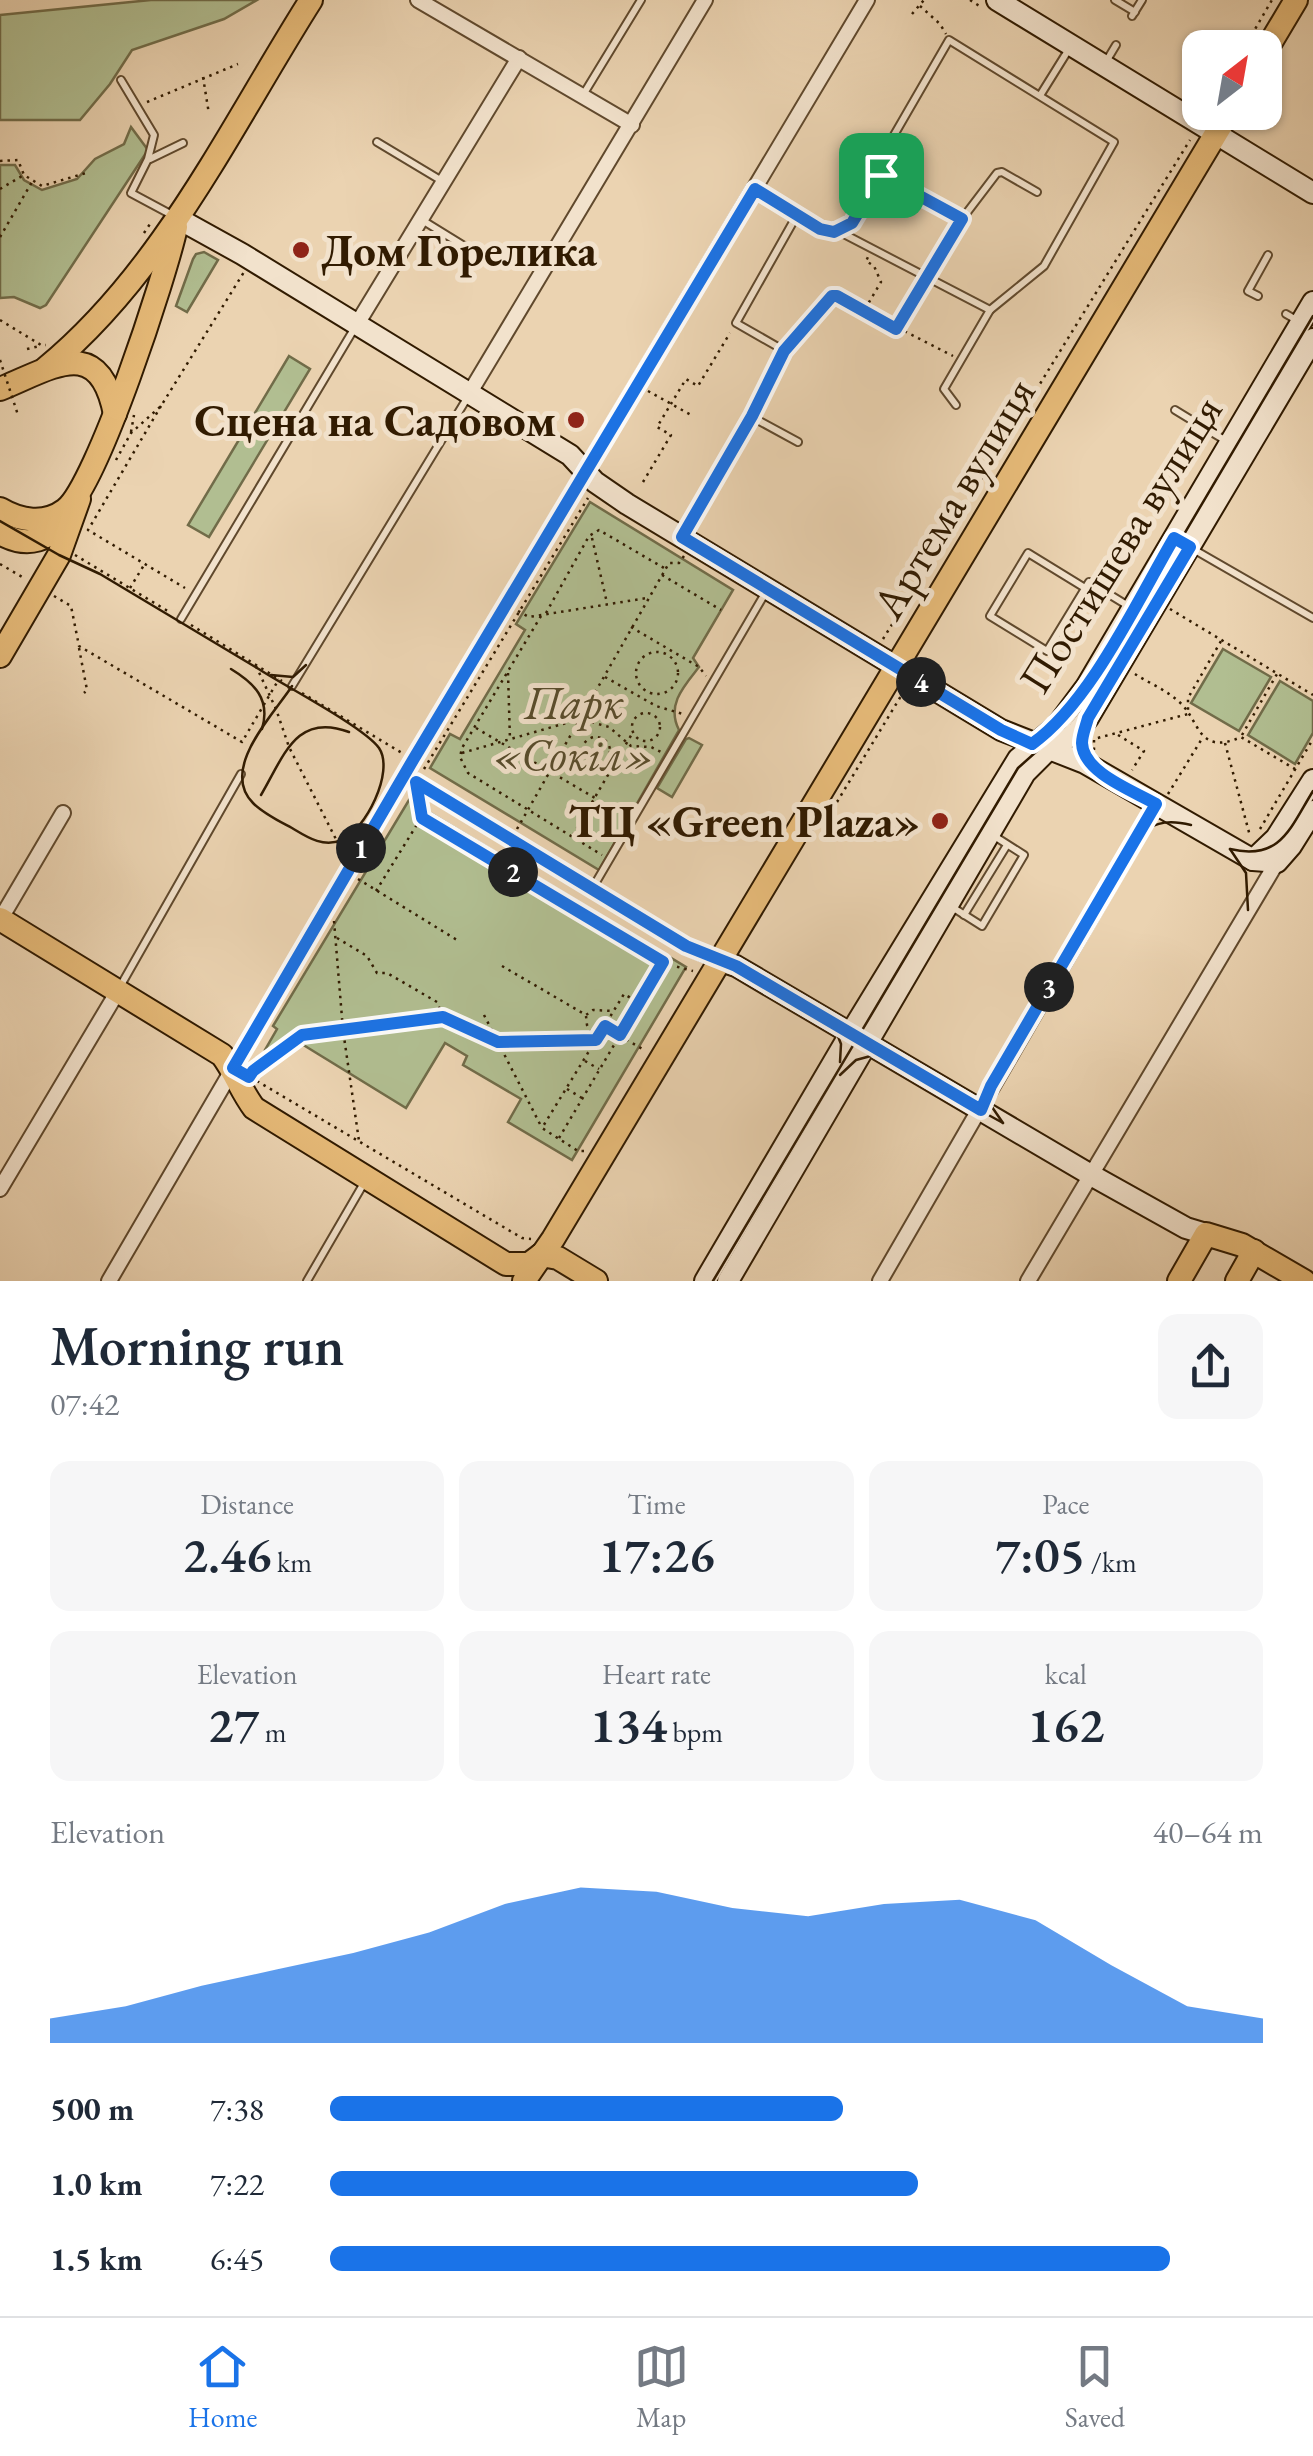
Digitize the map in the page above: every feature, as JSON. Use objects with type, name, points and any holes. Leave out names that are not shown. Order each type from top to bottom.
[{"type":"main road","points":[[19,375],[82,338],[177,218],[312,0]]},
{"type":"main road","points":[[1278,30],[1296,0]]},
{"type":"main road","name":"Артема вулиця","points":[[524,1281],[535,1247],[898,669],[1207,130]]},
{"type":"main road","points":[[0,656],[64,559],[84,486],[115,414],[169,259],[177,218]]},
{"type":"main road","points":[[19,375],[70,362],[88,366],[103,377],[115,414]]},
{"type":"main road","points":[[0,509],[10,516],[42,520],[67,509],[84,486]]},
{"type":"main road","points":[[0,533],[22,542],[36,542],[50,535],[84,486]]},
{"type":"main road","points":[[0,920],[210,1046],[233,1068],[240,1090],[254,1108],[506,1264],[529,1264],[535,1247],[596,1281]]},
{"type":"main road","points":[[1179,1281],[1206,1234],[1229,1239],[1304,1281]]},
{"type":"main road","points":[[1237,1281],[1254,1251]]},
{"type":"street","points":[[418,0],[632,125]]},
{"type":"street","points":[[470,394],[706,0]]},
{"type":"street","points":[[110,1281],[233,1068],[417,772],[638,384],[867,0]]},
{"type":"street","points":[[997,0],[1182,113]]},
{"type":"street","points":[[357,324],[518,58]]},
{"type":"street","points":[[1210,130],[1313,193]]},
{"type":"street","points":[[177,218],[239,252],[570,456],[605,489],[684,546],[768,590],[1001,730],[1092,765],[1162,800],[1235,843],[1253,860],[1277,862]]},
{"type":"street","name":"Постишева вулиця","points":[[728,1281],[851,1035],[955,909],[989,833],[1040,747],[1140,614],[1313,302]]},
{"type":"street","name":"Постишева вулиця","points":[[706,1281],[1018,759],[1077,732],[1121,666],[1140,614],[1162,594],[1221,438],[1300,325]]},
{"type":"street","points":[[1088,718],[1082,741],[1092,765]]},
{"type":"street","points":[[417,772],[592,889],[686,946],[736,966],[1092,1175],[1186,1228],[1206,1234]]},
{"type":"street","points":[[1253,860],[1268,849],[1306,789]]},
{"type":"street","points":[[1028,1281],[1277,862],[1291,846],[1306,789]]},
{"type":"street","points":[[880,1281],[1162,800]]},
{"type":"street","points":[[0,920],[63,812]]},
{"type":"street","points":[[0,1190],[118,991]]},
{"type":"lane","points":[[583,96],[641,0]]},
{"type":"lane","points":[[1114,0],[1134,14],[1142,0]]},
{"type":"lane","points":[[840,232],[852,223],[881,175],[886,149],[949,40],[1113,140],[1114,145],[1044,266],[990,310],[944,390],[956,404]]},
{"type":"lane","points":[[1104,66],[1116,45]]},
{"type":"lane","points":[[1041,94],[1071,46]]},
{"type":"lane","points":[[121,80],[154,135],[148,159],[131,193],[177,218]]},
{"type":"lane","points":[[377,142],[444,182]]},
{"type":"lane","points":[[148,159],[182,143]]},
{"type":"lane","points":[[925,277],[962,219],[999,172],[1038,192]]},
{"type":"lane","points":[[881,175],[962,219]]},
{"type":"lane","points":[[755,189],[820,229],[840,232],[990,310]]},
{"type":"lane","points":[[684,546],[784,351],[736,323],[797,216]]},
{"type":"lane","points":[[420,220],[495,265]]},
{"type":"lane","points":[[1258,296],[1248,290],[1268,255]]},
{"type":"lane","points":[[181,619],[357,324]]},
{"type":"lane","points":[[292,686],[470,394]]},
{"type":"lane","points":[[1174,410],[1193,422]]},
{"type":"lane","points":[[752,416],[798,442]]},
{"type":"lane","points":[[1182,542],[1313,618]]},
{"type":"lane","points":[[1085,588],[1028,553],[990,616],[1047,650],[1085,588],[1088,582],[1140,614]]},
{"type":"lane","points":[[592,889],[768,590]]},
{"type":"lane","points":[[118,991],[241,774]]},
{"type":"lane","points":[[989,833],[1024,855],[982,926],[955,909],[1007,845]]},
{"type":"lane","points":[[307,1281],[367,1178]]},
{"type":"path","points":[[912,14],[924,0]]},
{"type":"path","points":[[1254,30],[1272,0]]},
{"type":"path","points":[[920,6],[940,24],[949,40]]},
{"type":"path","points":[[135,107],[238,64]]},
{"type":"path","points":[[202,76],[209,114]]},
{"type":"path","points":[[879,645],[1121,249],[1207,130]]},
{"type":"path","points":[[0,161],[18,160],[24,175],[42,186],[86,174]]},
{"type":"path","points":[[0,189],[24,175]]},
{"type":"path","points":[[0,236],[32,181]]},
{"type":"path","points":[[143,234],[152,221]]},
{"type":"path","points":[[195,594],[88,530],[248,265]]},
{"type":"path","points":[[864,310],[880,282],[874,266]]},
{"type":"path","points":[[896,329],[925,277]]},
{"type":"path","points":[[784,351],[832,296],[837,296],[962,360]]},
{"type":"path","points":[[0,320],[19,375]]},
{"type":"path","points":[[643,482],[671,435],[658,427],[671,404],[686,379],[698,386],[736,323]]},
{"type":"path","points":[[19,375],[56,343]]},
{"type":"path","points":[[19,375],[27,349]]},
{"type":"path","points":[[0,360],[18,415]]},
{"type":"path","points":[[638,384],[691,415]]},
{"type":"path","points":[[116,460],[131,434],[161,406]]},
{"type":"path","points":[[376,891],[422,818],[417,772],[514,607],[589,496]]},
{"type":"path","points":[[546,613],[591,535],[598,530],[666,568]]},
{"type":"path","points":[[591,535],[608,605]]},
{"type":"path","points":[[517,829],[631,626],[669,563],[679,563],[684,546]]},
{"type":"path","points":[[64,559],[130,588],[292,686],[417,772]]},
{"type":"path","points":[[130,588],[144,563]]},
{"type":"path","points":[[662,575],[720,610]]},
{"type":"path","points":[[51,594],[71,606],[88,690],[84,693]]},
{"type":"path","points":[[1162,594],[1171,611],[1313,696]]},
{"type":"path","points":[[514,607],[529,617],[648,598]]},
{"type":"path","points":[[460,753],[541,616]]},
{"type":"path","points":[[631,626],[699,667],[712,686]]},
{"type":"path","points":[[1188,714],[1188,698],[1221,642]]},
{"type":"path","points":[[79,646],[153,694],[242,742],[279,680]]},
{"type":"path","points":[[649,693],[636,677],[638,663],[655,652],[670,652]]},
{"type":"path","points":[[649,693],[669,691],[678,680],[678,666],[670,652]]},
{"type":"path","points":[[1121,666],[1181,702],[1193,726],[1204,736],[1224,742],[1241,736],[1277,674]]},
{"type":"path","points":[[508,671],[510,741]]},
{"type":"path","points":[[603,675],[645,700],[694,716]]},
{"type":"path","points":[[645,700],[649,693]]},
{"type":"path","points":[[572,836],[633,732],[634,720],[640,714],[654,714],[659,721],[658,734],[651,740],[642,740],[633,732]]},
{"type":"path","points":[[1092,765],[1094,739],[1188,714]]},
{"type":"path","points":[[460,753],[580,719],[609,727],[626,744],[652,747],[670,758]]},
{"type":"path","points":[[474,727],[595,798]]},
{"type":"path","points":[[1117,734],[1144,750],[1130,772]]},
{"type":"path","points":[[1162,800],[1204,736]]},
{"type":"path","points":[[1241,736],[1306,789]]},
{"type":"path","points":[[590,738],[603,739],[610,750],[608,758],[601,764],[592,764],[582,754],[584,745],[590,738]]},
{"type":"path","points":[[1235,843],[1258,833],[1306,789],[1313,740]]},
{"type":"path","points":[[1224,742],[1250,836]]},
{"type":"path","points":[[460,753],[468,772],[610,860]]},
{"type":"path","points":[[608,758],[616,762]]},
{"type":"path","points":[[422,818],[663,962],[692,970]]},
{"type":"path","points":[[358,880],[457,940]]},
{"type":"path","points":[[334,937],[368,956],[377,973],[387,974],[437,1002],[443,1017]]},
{"type":"path","points":[[559,1139],[663,962]]},
{"type":"path","points":[[502,966],[586,1015]]},
{"type":"path","points":[[542,1128],[624,994],[639,1004]]},
{"type":"path","points":[[586,1015],[593,1010],[614,1011]]},
{"type":"path","points":[[484,1015],[542,1128],[578,1151],[584,1150]]},
{"type":"path","points":[[586,1015],[586,1025],[596,1040]]},
{"type":"path","points":[[535,1247],[249,1077],[302,1035],[443,1017],[498,1042],[596,1040]]},
{"type":"path","points":[[605,1026],[644,1050]]},
{"type":"path","points":[[583,1060],[600,1070]]},
{"type":"path","points":[[566,1088],[582,1098]]},
{"type":"green space","points":[[151,0],[257,0],[224,19],[132,50],[80,120],[0,120],[0,15]]},
{"type":"green space","points":[[131,127],[148,150],[46,305],[40,308],[14,297],[0,298],[0,165],[15,165],[24,180],[42,190],[77,179],[95,159],[124,144]]},
{"type":"green space","points":[[204,252],[218,260],[187,312],[176,306],[193,259]]},
{"type":"green space","points":[[289,356],[310,369],[209,537],[188,525]]},
{"type":"green space","name":"Парк «Сокіл»","points":[[590,502],[733,590],[693,658],[699,667],[676,704],[679,730],[599,870],[430,768],[450,734],[460,739],[525,630],[516,624]]},
{"type":"green space","points":[[1223,649],[1271,677],[1239,731],[1191,703]]},
{"type":"green space","points":[[1280,681],[1313,701],[1313,733],[1295,764],[1248,735]]},
{"type":"green space","points":[[689,738],[702,745],[672,797],[657,788]]},
{"type":"green space","points":[[409,800],[686,967],[572,1160],[508,1122],[521,1099],[463,1065],[467,1056],[445,1043],[406,1108],[292,1038],[272,1055],[265,1050],[277,1029],[273,1026]]},
{"type":"tram line","points":[[713,1281],[1018,768],[1064,727],[1092,690],[1313,316]]},
{"type":"tram line","points":[[0,521],[100,574],[285,685],[303,695],[322,706],[371,739],[383,758],[380,785],[360,825],[342,840],[316,840],[272,817],[253,803],[244,790],[242,775],[252,744],[261,729],[282,701],[290,689],[292,686]]},
{"type":"tram line","points":[[271,675],[293,677],[306,665]]},
{"type":"tram line","points":[[231,669],[258,693],[264,709],[262,729]]},
{"type":"tram line","points":[[1081,716],[1078,747],[1096,769]]},
{"type":"tram line","points":[[261,795],[285,753],[304,733],[331,727],[349,732]]},
{"type":"tram line","points":[[1230,849],[1247,851],[1273,846],[1290,829],[1313,791]]},
{"type":"tram line","points":[[1140,833],[1165,823],[1191,825]]},
{"type":"tram line","points":[[1230,849],[1246,873],[1248,910]]},
{"type":"tram line","points":[[833,1024],[841,1044],[840,1062]]},
{"type":"tram line","points":[[840,1075],[856,1060],[878,1054],[1003,1123]]},
{"type":"tram line","points":[[991,1086],[992,1107],[1003,1123]]},
{"type":"place","name":"Дом Горелика","points":[[301,250]]},
{"type":"place","name":"Сцена на Садовом","points":[[576,420]]},
{"type":"place","name":"ТЦ «Green Plaza»","points":[[940,821]]},
{"type":"route","points":[[881,175],[962,219],[896,329],[832,296],[784,351],[752,416],[682,537],[1001,730],[1032,744],[1056,726],[1086,687],[1174,538],[1190,547],[1088,718],[1082,741],[1085,756],[1096,769],[1156,804],[991,1086],[981,1110],[736,966],[686,946],[416,782],[422,818],[663,962],[620,1035],[605,1026],[596,1040],[498,1042],[443,1017],[302,1035],[249,1077],[233,1068],[755,189],[820,229],[840,232],[852,223],[881,175]]}]
